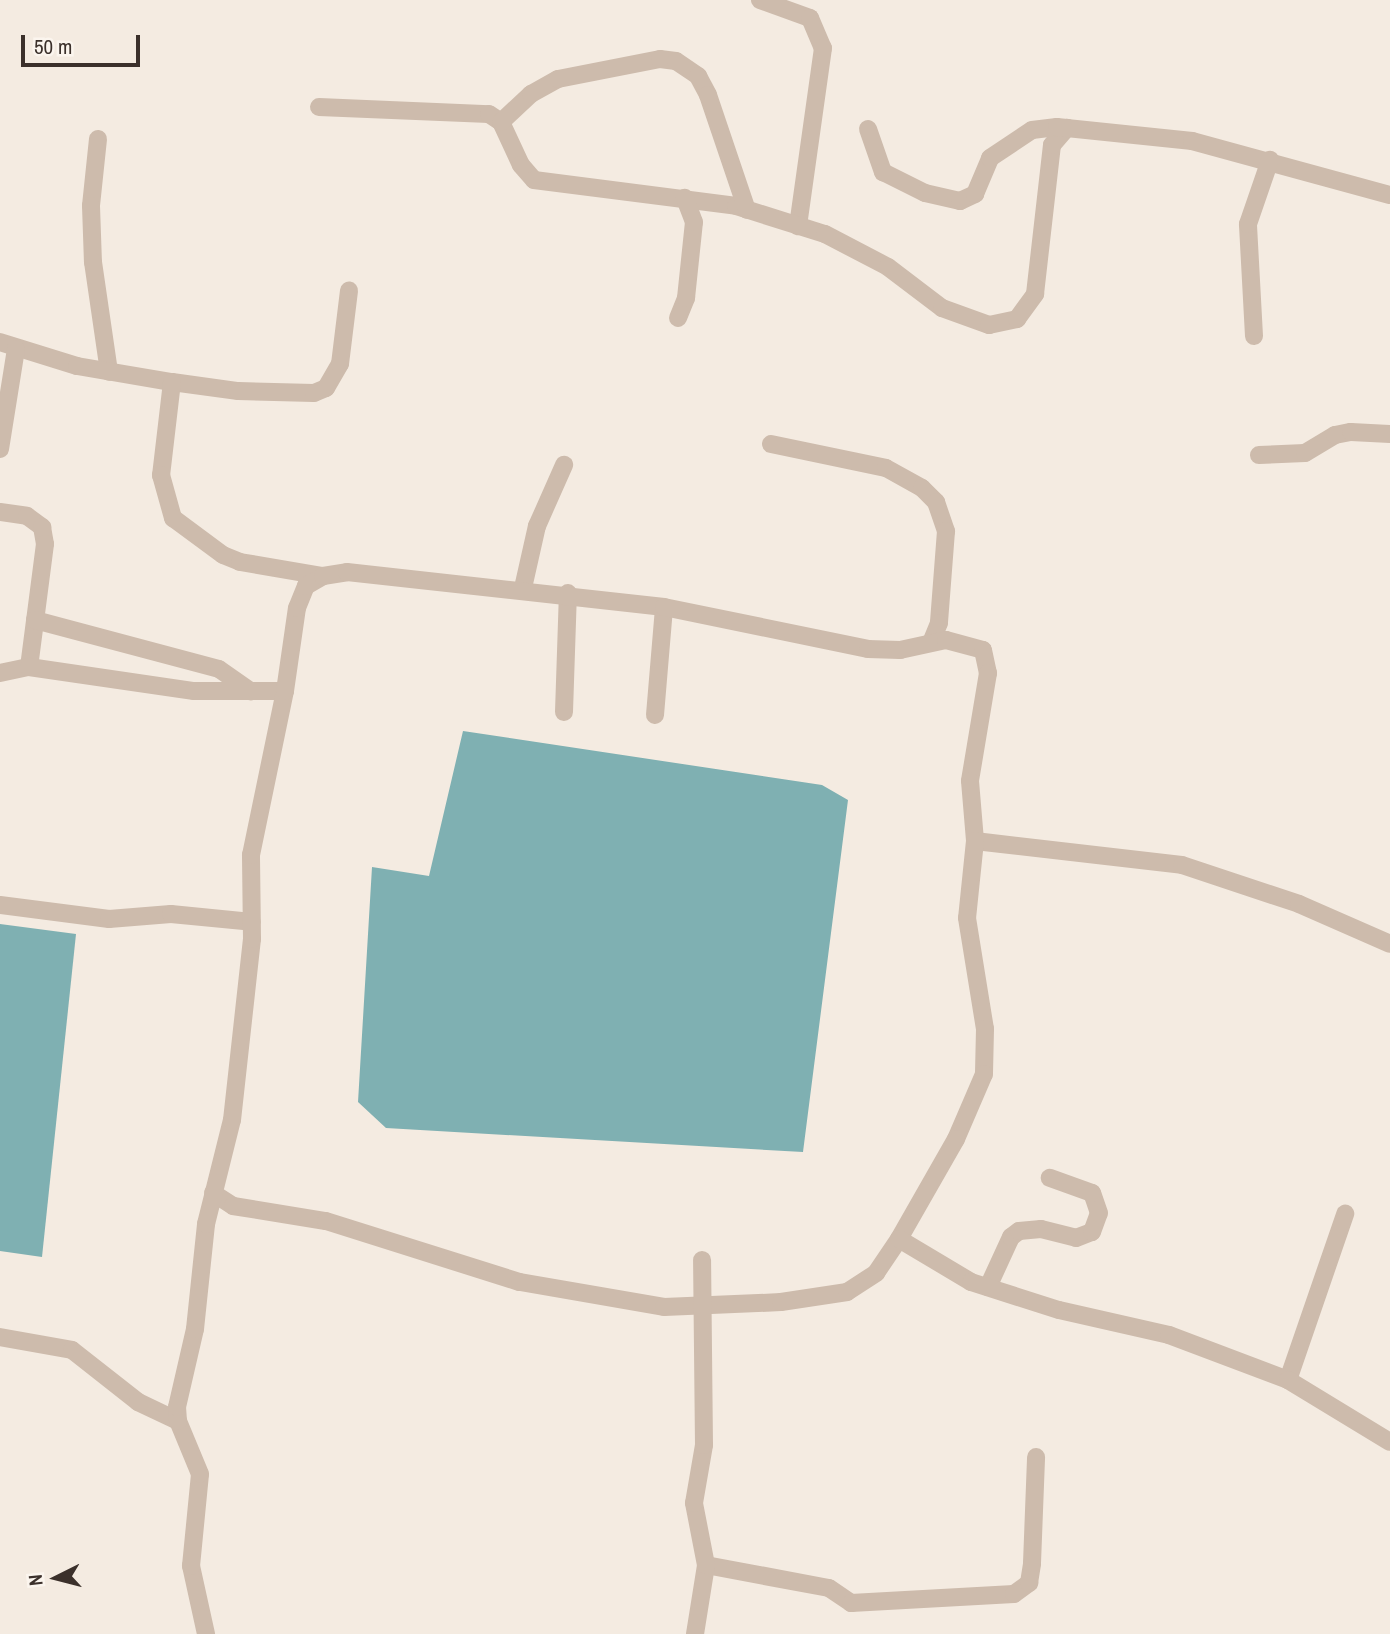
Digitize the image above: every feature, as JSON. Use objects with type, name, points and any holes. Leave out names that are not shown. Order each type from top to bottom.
[{"type":"street","points":[[760,0],[810,18],[822,48],[797,226]]},
{"type":"street","points":[[501,122],[531,94],[558,79],[660,59],[676,61],[698,76],[708,95],[747,210]]},
{"type":"street","points":[[319,107],[470,111],[489,114],[501,122],[521,165],[534,180],[685,198],[747,210],[857,248],[942,308],[969,320],[989,325],[1017,319],[1035,294],[1052,145],[1067,128]]},
{"type":"street","points":[[868,129],[883,172],[925,193],[960,201],[975,194],[990,159],[1031,130],[1067,128],[1165,136],[1269,160],[1390,195]]},
{"type":"street","points":[[98,139],[91,206],[93,262],[109,372]]},
{"type":"street","points":[[1254,336],[1248,224],[1269,160]]},
{"type":"street","points":[[678,318],[686,298],[694,222],[685,198]]},
{"type":"street","points":[[0,449],[8,345],[109,372],[172,382],[290,394],[326,388],[340,364],[349,291]]},
{"type":"street","points":[[172,382],[161,475],[173,518],[205,544],[240,562],[323,576],[392,574],[568,593],[664,607],[868,649],[900,650],[932,640],[974,646],[988,657],[970,780],[975,841],[967,918],[985,1029],[984,1074],[956,1139],[899,1239],[876,1273],[847,1292],[704,1307],[620,1302],[520,1282],[326,1221],[233,1206],[213,1193]]},
{"type":"street","points":[[1259,455],[1305,453],[1335,435],[1350,432],[1390,434]]},
{"type":"street","points":[[771,444],[886,468],[922,488],[936,502],[946,531],[939,623],[932,640]]},
{"type":"street","points":[[523,588],[537,526],[564,465]]},
{"type":"street","points":[[0,512],[27,516],[41,527],[45,544],[29,667]]},
{"type":"street","points":[[206,1634],[191,1566],[200,1474],[177,1421],[213,1193],[232,1121],[241,1063],[252,922],[251,855],[285,691],[296,608],[306,586],[323,576]]},
{"type":"street","points":[[564,712],[568,593]]},
{"type":"street","points":[[655,715],[664,607]]},
{"type":"street","points":[[35,620],[219,669],[251,691]]},
{"type":"street","points":[[0,673],[29,667],[194,691],[285,691]]},
{"type":"street","points":[[975,841],[1182,865],[1299,904],[1390,944]]},
{"type":"street","points":[[0,905],[109,919],[170,914],[252,922]]},
{"type":"street","points":[[988,1287],[1011,1237],[1019,1231],[1041,1229],[1076,1238],[1092,1232],[1099,1213],[1092,1193],[1050,1178]]},
{"type":"street","points":[[1288,1380],[1345,1214]]},
{"type":"street","points":[[899,1239],[962,1277],[988,1287],[1059,1310],[1169,1335],[1288,1380],[1390,1442]]},
{"type":"street","points":[[695,1634],[706,1565],[694,1503],[704,1445],[702,1260]]},
{"type":"street","points":[[0,1337],[72,1350],[138,1402],[177,1421]]},
{"type":"street","points":[[706,1565],[829,1588],[851,1603],[1014,1594],[1025,1591],[1032,1563],[1036,1458]]},
{"type":"water","points":[[463,731],[822,785],[848,800],[803,1152],[386,1128],[358,1102],[372,867],[429,876]]},
{"type":"water","points":[[0,924],[76,934],[42,1257],[0,1251]]}]
